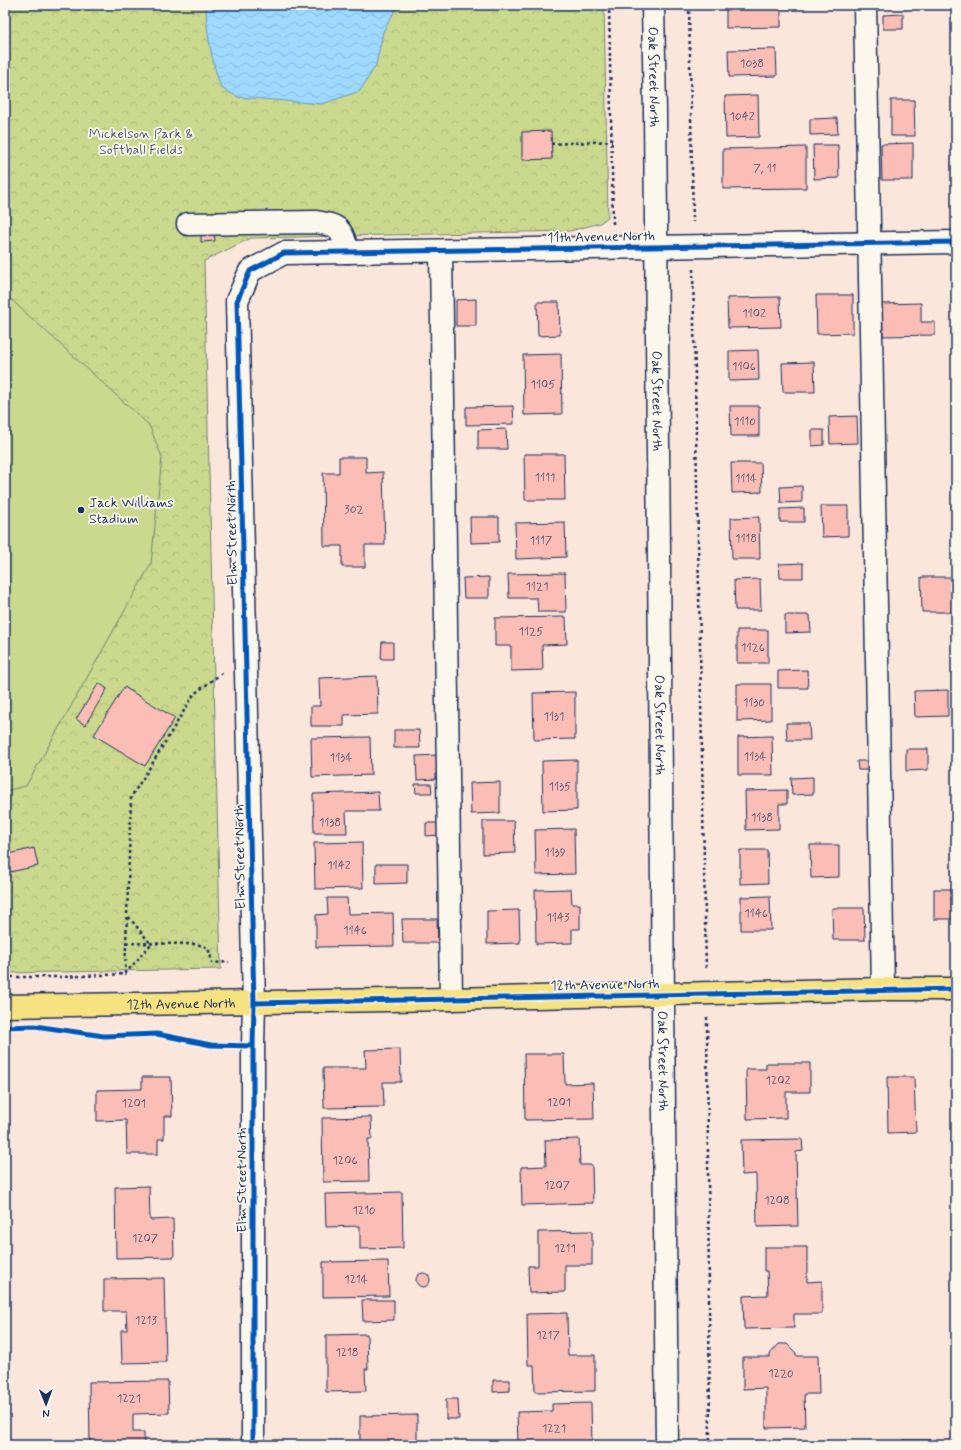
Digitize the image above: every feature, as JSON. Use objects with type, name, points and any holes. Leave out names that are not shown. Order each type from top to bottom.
[{"type":"main road","name":"12th Avenue North","points":[[5,1006],[254,1003],[883,989],[956,989]]},
{"type":"street","name":"Oak Street North","points":[[653,5],[667,1445]]},
{"type":"street","points":[[865,5],[883,989]]},
{"type":"street","points":[[188,224],[316,222],[332,224],[342,232],[348,252]]},
{"type":"street","name":"11th Avenue North","points":[[250,271],[284,253],[956,242]]},
{"type":"street","points":[[441,251],[451,999]]},
{"type":"street","name":"Elm Street North","points":[[250,271],[237,302],[254,1003],[253,1445]]},
{"type":"path","points":[[609,5],[614,248]]},
{"type":"path","points":[[689,5],[707,993],[710,1445]]},
{"type":"path","points":[[551,144],[612,141]]},
{"type":"path","points":[[125,974],[131,797],[194,694],[225,671]]},
{"type":"path","points":[[127,914],[151,944]]},
{"type":"path","points":[[126,943],[194,944],[204,946],[210,951],[212,963],[253,962]]},
{"type":"path","points":[[5,977],[60,977],[125,974],[151,944]]},
{"type":"green space","name":"Mickelson Park & Softball Fields","points":[[5,5],[604,5],[608,217],[600,223],[570,231],[251,238],[204,261],[221,969],[5,973]]},
{"type":"green space","name":"Jack Williams Stadium","points":[[5,294],[149,425],[162,457],[151,564],[26,786],[5,791]]},
{"type":"water","points":[[206,5],[398,5],[383,32],[376,65],[360,91],[322,104],[238,97],[221,88],[210,47]]},
{"type":"building","points":[[726,5],[764,5],[764,7],[781,7],[781,27],[726,28]]},
{"type":"building","points":[[903,14],[903,29],[883,29],[883,15]]},
{"type":"building","points":[[776,49],[777,76],[729,77],[728,50]]},
{"type":"building","points":[[758,95],[759,137],[726,138],[725,96]]},
{"type":"building","points":[[891,100],[914,100],[915,136],[891,136]]},
{"type":"building","points":[[837,118],[838,134],[810,135],[810,119]]},
{"type":"building","points":[[551,131],[552,159],[522,160],[522,132]]},
{"type":"building","points":[[913,143],[913,180],[882,180],[881,144]]},
{"type":"building","points":[[813,145],[838,145],[839,178],[814,179]]},
{"type":"building","points":[[806,147],[806,188],[723,189],[723,149]]},
{"type":"building","points":[[214,231],[215,241],[201,242],[201,232]]},
{"type":"building","points":[[816,295],[853,295],[853,333],[817,334]]},
{"type":"building","points":[[780,297],[781,327],[728,328],[727,298]]},
{"type":"building","points":[[476,299],[476,326],[456,326],[456,300]]},
{"type":"building","points":[[537,302],[559,302],[560,335],[538,336]]},
{"type":"building","points":[[921,303],[921,322],[935,322],[935,335],[883,336],[882,304]]},
{"type":"building","points":[[758,350],[759,380],[729,381],[729,351]]},
{"type":"building","points":[[561,354],[562,414],[524,415],[523,355]]},
{"type":"building","points":[[814,362],[815,392],[783,392],[782,363]]},
{"type":"building","points":[[513,406],[514,424],[466,425],[466,407]]},
{"type":"building","points":[[730,406],[759,406],[759,436],[731,436]]},
{"type":"building","points":[[857,416],[858,443],[830,444],[829,417]]},
{"type":"building","points":[[506,429],[507,449],[478,449],[478,430]]},
{"type":"building","points":[[812,430],[824,430],[824,445],[812,446]]},
{"type":"building","points":[[524,454],[564,454],[565,500],[525,500]]},
{"type":"building","points":[[339,457],[366,457],[366,473],[383,472],[385,545],[365,545],[365,567],[342,567],[342,546],[324,546],[323,473],[339,473]]},
{"type":"building","points":[[731,463],[761,463],[762,492],[732,493]]},
{"type":"building","points":[[802,486],[802,502],[781,503],[780,487]]},
{"type":"building","points":[[821,506],[848,506],[848,536],[822,537]]},
{"type":"building","points":[[804,508],[804,522],[780,522],[780,509]]},
{"type":"building","points":[[470,517],[499,517],[499,542],[471,543]]},
{"type":"building","points":[[759,517],[760,559],[732,559],[731,518]]},
{"type":"building","points":[[565,522],[566,557],[516,559],[515,523]]},
{"type":"building","points":[[803,563],[803,578],[780,578],[779,564]]},
{"type":"building","points":[[565,573],[566,612],[538,612],[537,598],[509,598],[508,574]]},
{"type":"building","points":[[489,577],[489,598],[464,598],[463,578]]},
{"type":"building","points":[[921,577],[956,577],[956,612],[922,612]]},
{"type":"building","points":[[760,579],[761,610],[735,610],[734,580]]},
{"type":"building","points":[[785,615],[810,615],[811,632],[785,633]]},
{"type":"building","points":[[566,617],[567,644],[542,645],[543,670],[511,671],[511,646],[495,646],[495,618]]},
{"type":"building","points":[[737,630],[768,630],[768,663],[737,663]]},
{"type":"building","points":[[382,642],[393,642],[393,659],[381,659]]},
{"type":"building","points":[[807,670],[808,688],[778,688],[778,671]]},
{"type":"building","points":[[377,676],[378,714],[344,715],[344,726],[311,726],[311,706],[320,706],[319,678]]},
{"type":"building","points":[[99,683],[107,689],[85,725],[76,719]]},
{"type":"building","points":[[737,684],[771,684],[771,720],[737,721]]},
{"type":"building","points":[[124,687],[175,718],[145,766],[94,735]]},
{"type":"building","points":[[948,690],[948,716],[915,717],[914,691]]},
{"type":"building","points":[[575,692],[575,739],[534,740],[533,693]]},
{"type":"building","points":[[786,723],[809,723],[810,740],[787,740]]},
{"type":"building","points":[[394,730],[419,730],[420,748],[394,748]]},
{"type":"building","points":[[772,736],[773,775],[738,775],[738,737]]},
{"type":"building","points":[[370,737],[371,775],[312,777],[311,738]]},
{"type":"building","points":[[906,749],[928,749],[928,770],[906,771]]},
{"type":"building","points":[[438,755],[438,779],[417,780],[416,756]]},
{"type":"building","points":[[577,760],[577,810],[543,811],[542,761]]},
{"type":"building","points":[[857,761],[867,761],[868,770],[858,770]]},
{"type":"building","points":[[813,777],[813,794],[792,795],[791,778]]},
{"type":"building","points":[[500,782],[500,813],[471,814],[470,783]]},
{"type":"building","points":[[415,784],[431,784],[432,793],[416,793]]},
{"type":"building","points":[[787,790],[787,804],[779,804],[779,829],[746,830],[745,791]]},
{"type":"building","points":[[378,792],[379,811],[346,811],[347,833],[314,833],[313,794]]},
{"type":"building","points":[[483,821],[514,821],[515,853],[483,854]]},
{"type":"building","points":[[426,823],[440,823],[441,835],[426,836]]},
{"type":"building","points":[[574,829],[575,874],[536,875],[535,830]]},
{"type":"building","points":[[362,842],[363,888],[315,889],[314,843]]},
{"type":"building","points":[[810,845],[839,845],[839,877],[811,878]]},
{"type":"building","points":[[34,848],[38,866],[5,873],[5,855]]},
{"type":"building","points":[[740,850],[767,850],[768,883],[740,884]]},
{"type":"building","points":[[376,864],[407,864],[407,883],[376,884]]},
{"type":"building","points":[[571,889],[572,904],[580,904],[580,929],[572,929],[572,943],[536,944],[535,890]]},
{"type":"building","points":[[934,889],[956,889],[956,919],[934,919]]},
{"type":"building","points":[[770,896],[771,930],[741,930],[741,897]]},
{"type":"building","points":[[327,898],[347,898],[348,914],[393,913],[394,946],[316,947],[316,915],[328,914]]},
{"type":"building","points":[[832,908],[864,908],[865,940],[833,940]]},
{"type":"building","points":[[519,910],[520,943],[487,944],[487,911]]},
{"type":"building","points":[[402,919],[437,919],[438,943],[403,943]]},
{"type":"building","points":[[400,1049],[401,1082],[383,1082],[384,1107],[324,1108],[323,1068],[366,1068],[365,1050]]},
{"type":"building","points":[[524,1054],[564,1054],[565,1084],[593,1083],[594,1119],[525,1120]]},
{"type":"building","points":[[766,1063],[810,1063],[810,1092],[786,1092],[786,1118],[747,1119],[746,1069],[766,1069]]},
{"type":"building","points":[[142,1077],[171,1077],[172,1116],[164,1116],[164,1139],[158,1139],[158,1154],[127,1154],[126,1120],[97,1121],[97,1090],[142,1089]]},
{"type":"building","points":[[887,1077],[914,1077],[916,1132],[888,1133]]},
{"type":"building","points":[[371,1117],[372,1139],[368,1139],[369,1181],[323,1182],[322,1118]]},
{"type":"building","points":[[579,1139],[580,1165],[592,1165],[593,1203],[522,1205],[521,1167],[546,1166],[545,1140]]},
{"type":"building","points":[[802,1139],[803,1151],[796,1152],[798,1226],[757,1227],[756,1174],[742,1175],[741,1140]]},
{"type":"building","points":[[149,1186],[150,1220],[173,1219],[174,1257],[116,1258],[115,1187]]},
{"type":"building","points":[[402,1192],[403,1248],[360,1249],[360,1226],[326,1227],[325,1194]]},
{"type":"building","points":[[592,1231],[592,1265],[565,1265],[565,1292],[529,1293],[528,1266],[538,1266],[538,1232]]},
{"type":"building","points":[[764,1247],[807,1247],[807,1282],[822,1281],[822,1314],[794,1314],[794,1328],[744,1329],[743,1296],[768,1295],[767,1271],[764,1271]]},
{"type":"building","points":[[388,1261],[389,1296],[323,1297],[323,1262]]},
{"type":"building","points":[[423,1273],[428,1275],[430,1280],[428,1285],[423,1287],[418,1285],[416,1280],[418,1275]]},
{"type":"building","points":[[164,1278],[166,1362],[122,1363],[121,1330],[127,1330],[126,1311],[104,1311],[104,1279]]},
{"type":"building","points":[[362,1300],[394,1300],[394,1320],[363,1321]]},
{"type":"building","points":[[567,1313],[568,1355],[595,1355],[595,1391],[535,1392],[534,1365],[528,1365],[527,1314]]},
{"type":"building","points":[[367,1334],[368,1369],[365,1369],[366,1391],[326,1392],[326,1335]]},
{"type":"building","points":[[779,1344],[787,1344],[796,1353],[796,1356],[818,1356],[819,1394],[804,1394],[805,1427],[766,1428],[766,1388],[743,1389],[743,1357],[770,1357],[770,1354]]},
{"type":"building","points":[[493,1380],[510,1380],[510,1391],[493,1392]]},
{"type":"building","points":[[168,1381],[169,1413],[133,1414],[133,1432],[144,1432],[144,1445],[90,1445],[89,1382]]},
{"type":"building","points":[[446,1399],[458,1399],[459,1419],[446,1419]]},
{"type":"building","points":[[591,1403],[592,1445],[518,1445],[517,1412],[552,1411],[552,1404]]},
{"type":"building","points":[[417,1415],[417,1443],[397,1445],[360,1445],[360,1416]]},
{"type":"building","points":[[904,1440],[933,1440],[933,1445],[904,1445]]},
{"type":"cycle path","points":[[253,1445],[254,1003],[237,301],[250,271],[284,253],[956,242]]},
{"type":"cycle path","points":[[254,1003],[956,989]]},
{"type":"cycle path","points":[[5,1027],[35,1026],[104,1036],[157,1034],[211,1045],[253,1046]]},
{"type":"place","name":"Jack Williams Stadium","points":[[81,510]]}]
